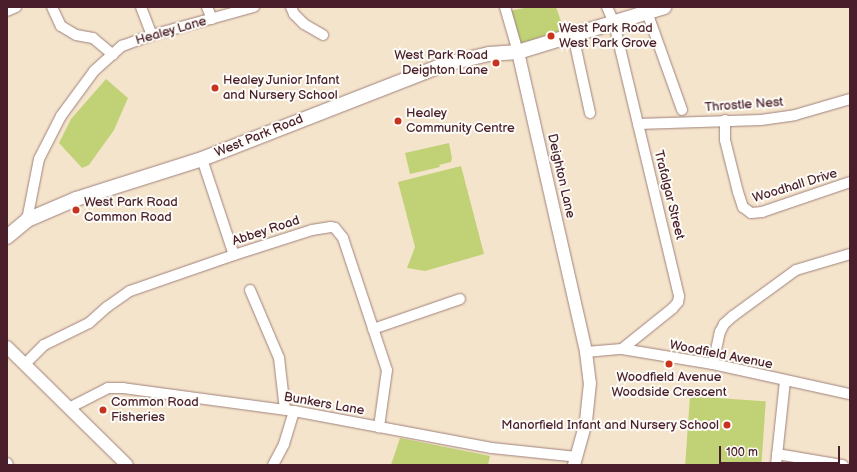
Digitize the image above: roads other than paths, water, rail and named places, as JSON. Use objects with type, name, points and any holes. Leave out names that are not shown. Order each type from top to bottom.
[{"type":"main road","points":[[518,52],[664,7]]},
{"type":"main road","name":"West Park Road","points":[[7,237],[27,220],[76,199],[202,159],[446,64],[489,54],[518,52]]},
{"type":"street","points":[[7,10],[16,7]]},
{"type":"street","points":[[52,7],[61,26],[76,34],[93,38],[101,43],[113,55]]},
{"type":"street","points":[[141,7],[152,35]]},
{"type":"street","points":[[207,7],[212,19]]},
{"type":"street","name":"Healey Lane","points":[[27,220],[40,159],[61,116],[94,71],[122,46],[152,35],[254,7]]},
{"type":"street","points":[[291,7],[294,14],[304,24],[323,35]]},
{"type":"street","name":"Deighton Lane","points":[[505,7],[518,52],[586,352],[590,383],[588,408],[586,422],[575,461]]},
{"type":"street","name":"Trafalgar Street","points":[[608,7],[614,23],[679,296],[678,302],[673,308],[622,349]]},
{"type":"street","points":[[647,12],[682,110]]},
{"type":"street","points":[[573,35],[590,113]]},
{"type":"street","name":"Throstle Nest","points":[[638,124],[760,120],[794,115],[850,99]]},
{"type":"street","name":"Woodhall Drive","points":[[725,120],[725,140],[738,192],[743,207],[751,213],[762,212],[850,182]]},
{"type":"street","points":[[202,159],[234,255]]},
{"type":"street","name":"Abbey Road","points":[[25,364],[44,345],[89,323],[107,307],[130,291],[312,230],[334,228],[343,238],[386,370],[378,427]]},
{"type":"street","points":[[713,364],[720,332],[724,324],[733,316],[796,270],[850,254]]},
{"type":"street","points":[[250,290],[279,358],[290,411],[284,444],[273,465]]},
{"type":"street","points":[[373,329],[460,299]]},
{"type":"street","points":[[7,347],[127,465]]},
{"type":"street","name":"Woodfield Avenue","points":[[586,352],[622,349],[713,364],[785,381],[850,394]]},
{"type":"street","points":[[776,465],[785,381]]},
{"type":"street","name":"Bunkers Lane","points":[[70,408],[108,388],[123,388],[290,411],[492,448],[575,461]]},
{"type":"street","points":[[777,454],[843,465]]},
{"type":"place","name":"West Park Road West Park Grove","points":[[551,36]]},
{"type":"place","name":"West Park Road Deighton Lane","points":[[496,63]]},
{"type":"place","name":"Healey Junior Infant and Nursery School","points":[[215,88]]},
{"type":"place","name":"Healey Community Centre","points":[[398,121]]},
{"type":"place","name":"West Park Road Common Road","points":[[76,210]]},
{"type":"place","name":"Woodfield Avenue Woodside Crescent","points":[[669,364]]},
{"type":"place","name":"Common Road Fisheries","points":[[103,410]]},
{"type":"place","name":"Manorfield Infant and Nursery School","points":[[727,425]]}]
